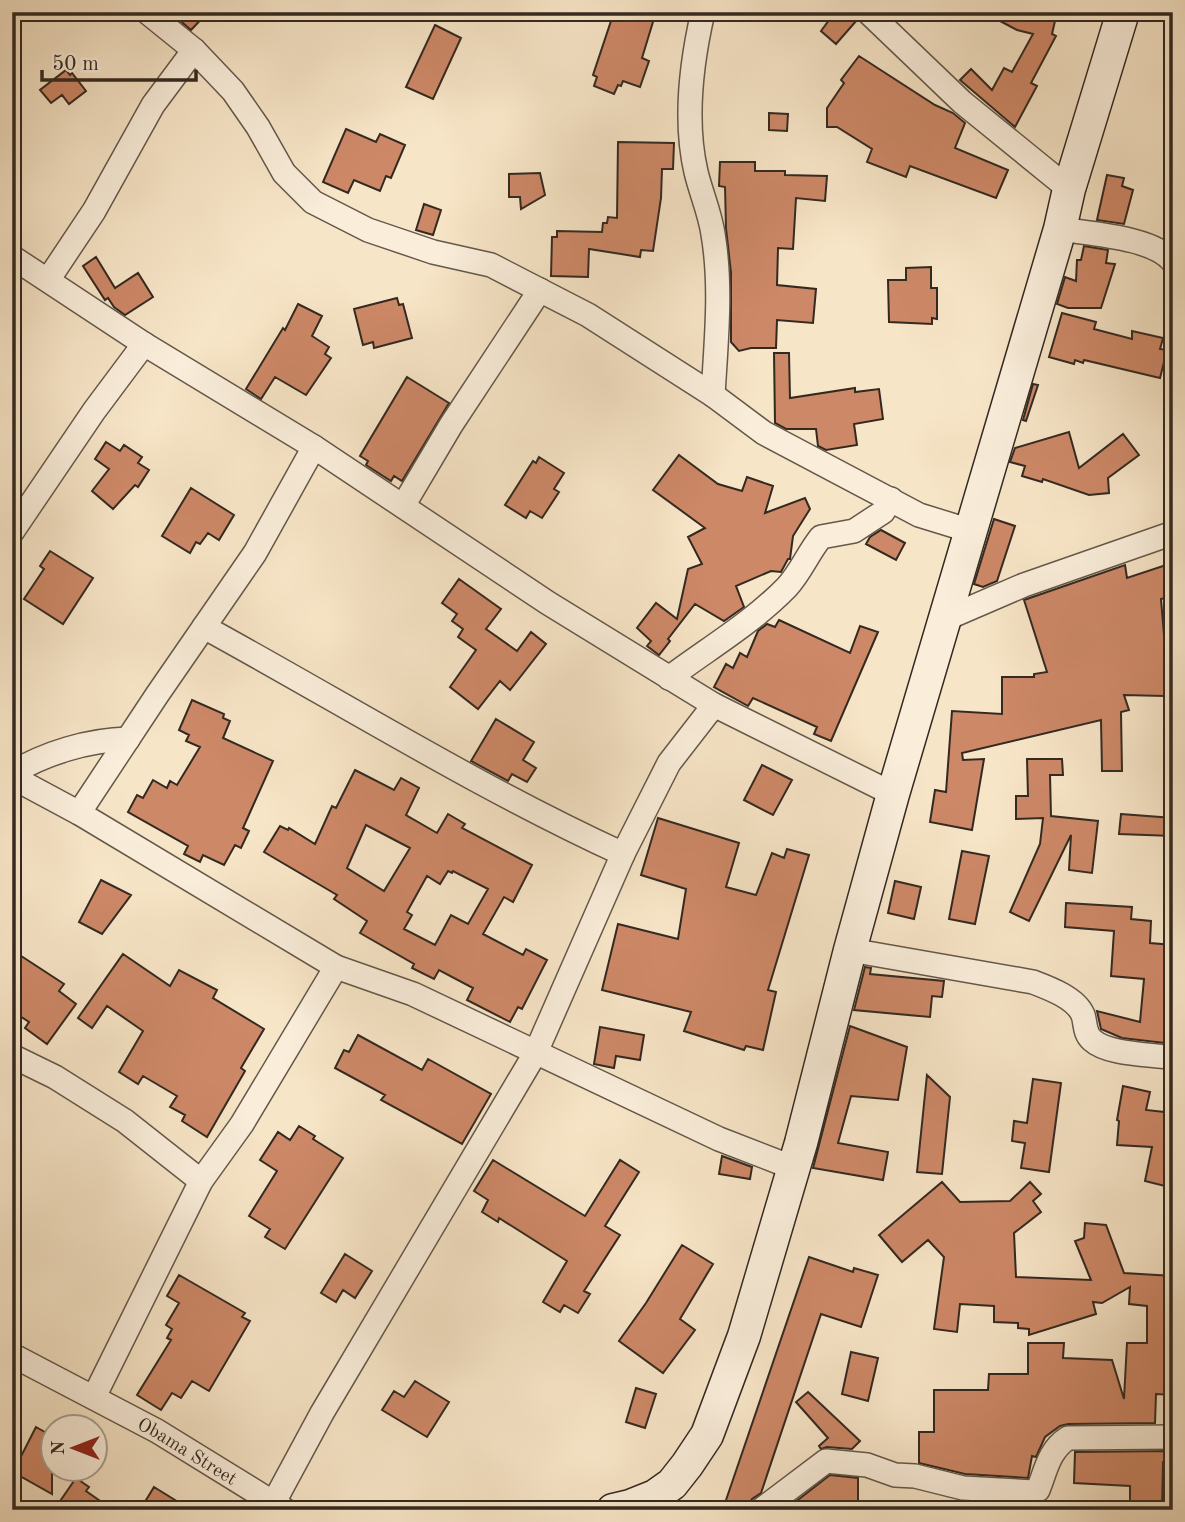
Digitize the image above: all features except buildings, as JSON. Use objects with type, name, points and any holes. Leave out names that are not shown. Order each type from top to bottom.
[{"type":"street","points":[[148,12],[194,50],[233,91],[258,127],[284,173],[313,202],[368,230],[433,252],[491,265],[588,315],[713,395],[764,433],[919,515],[971,531]]},
{"type":"street","points":[[703,12],[691,72],[690,119],[696,171],[713,232],[716,267],[717,333],[713,395]]},
{"type":"street","points":[[867,12],[962,102],[1069,189]]},
{"type":"street","points":[[613,1510],[653,1504],[687,1465],[707,1435],[744,1336],[794,1168],[893,794],[1123,12]]},
{"type":"street","points":[[48,280],[94,211],[153,105],[194,50]]},
{"type":"street","points":[[1060,229],[1144,244],[1161,252],[1173,262]]},
{"type":"street","points":[[12,257],[144,344],[314,447],[548,604],[669,678],[714,705],[893,794]]},
{"type":"street","points":[[403,506],[451,425],[540,290]]},
{"type":"street","points":[[12,532],[86,422],[144,344]]},
{"type":"street","points":[[79,813],[255,553],[314,447]]},
{"type":"street","points":[[669,678],[732,634],[777,596],[821,537],[854,531],[883,512],[891,499]]},
{"type":"street","points":[[945,619],[1024,585],[1173,533]]},
{"type":"street","points":[[204,626],[427,752],[578,833],[623,854]]},
{"type":"street","points":[[279,1506],[322,1413],[536,1052],[623,854],[669,763],[714,705]]},
{"type":"street","points":[[128,739],[96,741],[44,757],[14,778],[79,813],[335,967],[413,994],[719,1139],[794,1168]]},
{"type":"street","points":[[850,950],[1033,982],[1076,1004],[1082,1012],[1086,1031],[1093,1042],[1112,1049],[1173,1058]]},
{"type":"street","points":[[94,1397],[201,1181],[242,1124],[335,967]]},
{"type":"street","points":[[12,1056],[55,1077],[125,1121],[201,1181]]},
{"type":"street","name":"Obama Street","points":[[12,1355],[94,1397],[279,1506]]},
{"type":"street","points":[[761,1510],[826,1461],[867,1465],[895,1475],[915,1476],[964,1488],[1034,1492],[1038,1490],[1051,1454],[1057,1445],[1068,1438],[1173,1437]]}]
